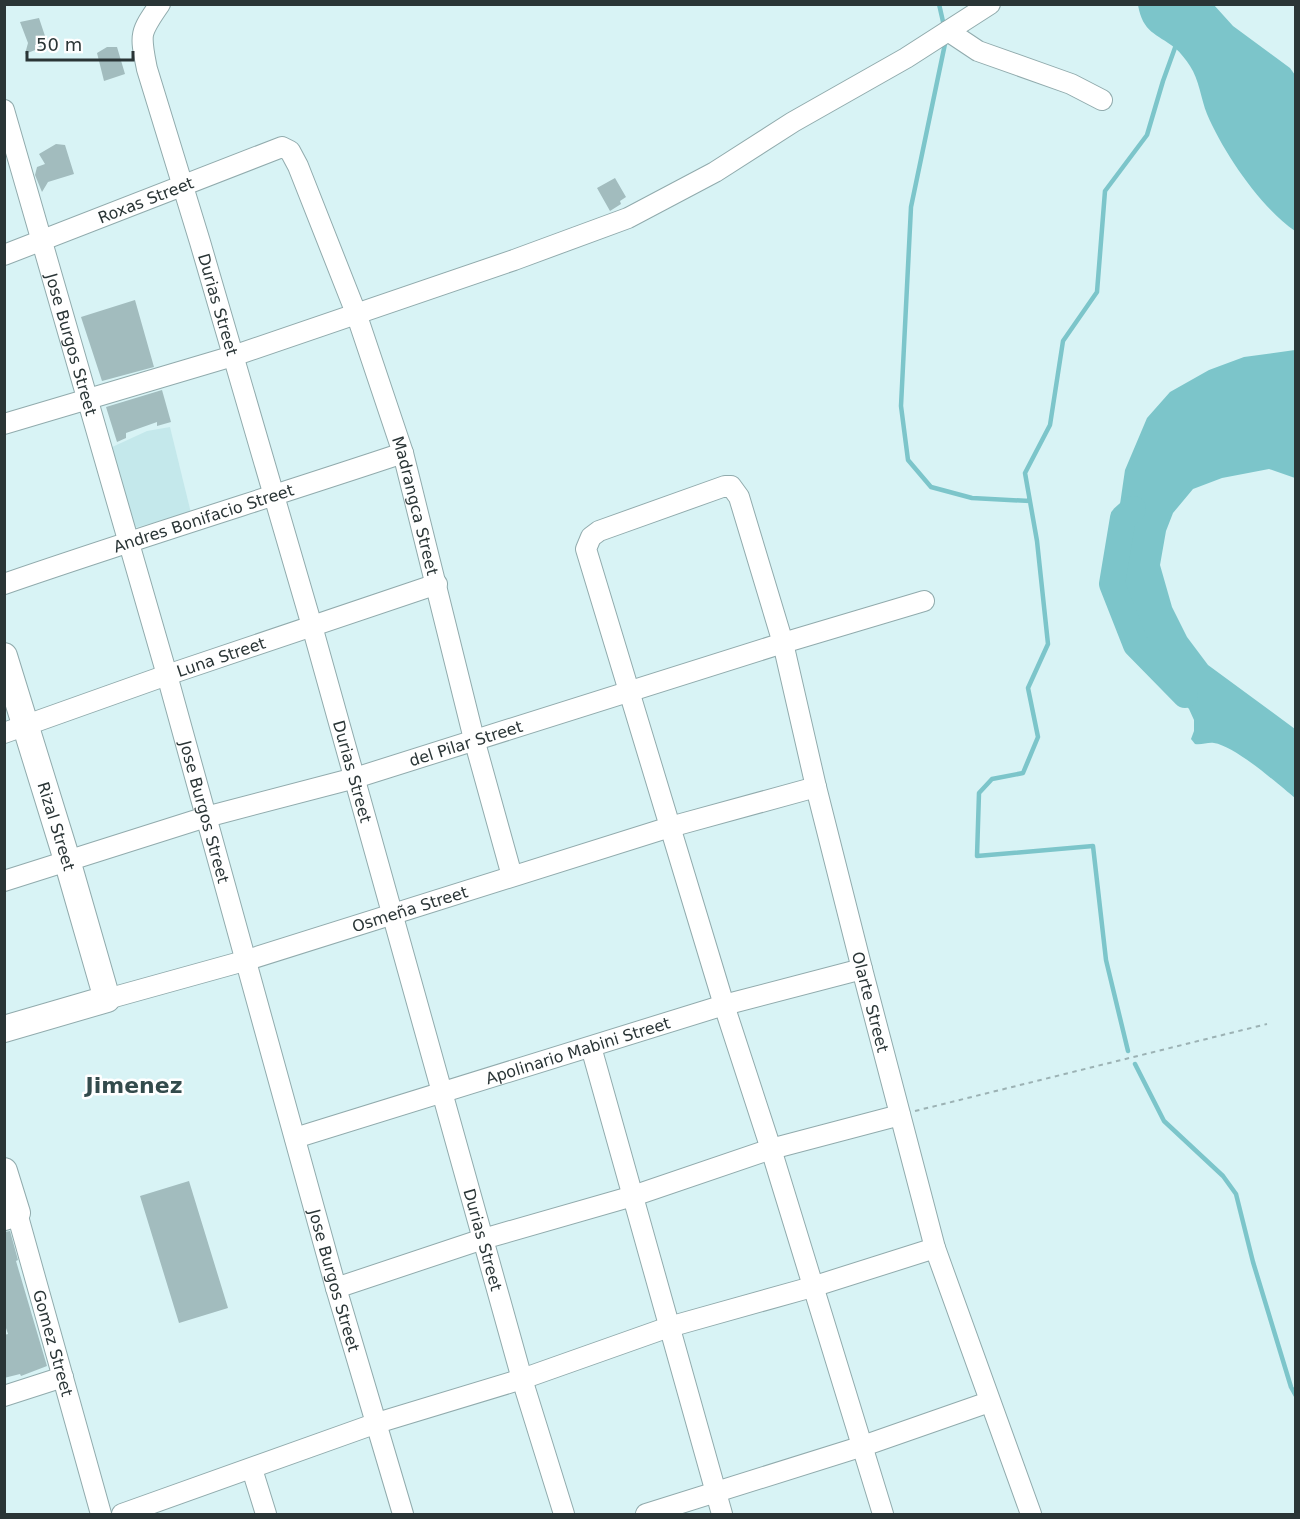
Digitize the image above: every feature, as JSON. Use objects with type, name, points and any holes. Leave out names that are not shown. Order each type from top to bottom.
[{"type":"main road","name":"Rizal Street","points":[[4,656],[15,729],[67,860],[107,999]]},
{"type":"main road","name":"Osmeña Street","points":[[4,1029],[107,999]]},
{"type":"main road","name":"Gomez Street","points":[[4,1171],[11,1215]]},
{"type":"street","name":"Durias Street","points":[[160,4],[143,30],[142,44],[147,69],[312,626],[522,1379],[564,1515]]},
{"type":"street","points":[[4,424],[233,356],[514,260],[628,218],[715,172],[793,122],[906,58],[990,4]]},
{"type":"street","points":[[948,31],[978,51],[1071,84],[1102,100]]},
{"type":"street","name":"Jose Burgos Street","points":[[4,110],[129,541],[244,961],[403,1515]]},
{"type":"street","name":"Roxas Street","points":[[4,255],[282,147],[287,148]]},
{"type":"street","name":"Madrangca Street","points":[[287,148],[298,166],[357,313],[404,453],[474,739],[512,876]]},
{"type":"street","name":"Andres Bonifacio Street","points":[[4,584],[129,541],[404,453]]},
{"type":"street","name":"Olarte Street","points":[[629,692],[604,614],[586,549],[587,543],[599,531],[713,489],[730,486],[739,497],[783,643],[816,787],[935,1248],[1031,1515]]},
{"type":"street","name":"Luna Street","points":[[15,729],[437,584]]},
{"type":"street","name":"del Pilar Street","points":[[4,881],[206,817],[355,778],[474,739],[924,601]]},
{"type":"street","points":[[629,692],[883,1515]]},
{"type":"street","name":"Osmeña Street","points":[[107,999],[244,961],[512,876],[816,787]]},
{"type":"street","name":"Apolinario Mabini Street","points":[[295,1138],[724,1005],[862,969]]},
{"type":"street","points":[[591,1047],[722,1515]]},
{"type":"street","points":[[336,1288],[483,1239],[633,1196],[771,1149],[900,1115]]},
{"type":"street","name":"Gomez Street","points":[[11,1215],[63,1377],[100,1515]]},
{"type":"street","points":[[122,1515],[377,1423],[522,1379],[669,1327],[813,1287],[935,1248]]},
{"type":"street","points":[[4,1396],[63,1377]]},
{"type":"street","points":[[646,1515],[862,1446],[989,1402]]},
{"type":"street","points":[[252,1469],[266,1515]]},
{"type":"path","points":[[900,1115],[1268,1024]]},
{"type":"shaded area","points":[[170,427],[191,513],[134,528],[110,448],[147,431]]},
{"type":"water","points":[[1138,5],[1214,5],[1233,26],[1290,68],[1295,75],[1295,231],[1269,208],[1244,178],[1214,129],[1190,66],[1177,50],[1147,27]]},
{"type":"water","points":[[1295,350],[1295,478],[1269,469],[1222,478],[1193,489],[1173,513],[1166,531],[1160,565],[1172,607],[1187,637],[1208,665],[1295,729],[1295,798],[1256,766],[1233,751],[1214,743],[1195,744],[1191,739],[1194,720],[1189,709],[1163,679],[1156,654],[1140,643],[1134,619],[1129,614],[1120,583],[1119,511],[1125,470],[1147,418],[1170,392],[1209,370],[1244,357]]},
{"type":"building","points":[[39,18],[48,45],[25,54],[28,43],[20,22]]},
{"type":"building","points":[[107,47],[117,47],[125,74],[104,81],[97,53]]},
{"type":"building","points":[[56,144],[65,145],[74,174],[48,182],[42,192],[35,175],[37,167],[45,164],[39,154]]},
{"type":"building","points":[[615,178],[626,197],[620,201],[621,204],[610,211],[597,188]]},
{"type":"building","points":[[135,300],[154,367],[102,381],[81,317]]},
{"type":"building","points":[[162,390],[171,422],[157,426],[157,422],[126,433],[126,438],[117,442],[106,407]]},
{"type":"building","points":[[189,1181],[228,1308],[179,1323],[140,1196]]},
{"type":"building","points":[[10,1231],[18,1260],[16,1261],[47,1366],[21,1376],[20,1374],[4,1378],[4,1335],[8,1334],[4,1322],[4,1232]]},
{"type":"waterway","points":[[939,4],[944,26]]},
{"type":"waterway","points":[[946,39],[911,207],[901,406],[908,460],[931,487],[972,498],[1030,501]]},
{"type":"waterway","points":[[1128,1051],[1106,960],[1093,846],[977,856],[979,793],[992,779],[1023,773],[1038,737],[1028,688],[1048,644],[1037,541],[1025,473],[1050,425],[1063,341],[1097,292],[1105,191],[1147,135],[1176,45]]},
{"type":"waterway","points":[[1133,509],[1123,518],[1112,584],[1136,645],[1185,695]]},
{"type":"waterway","points":[[1135,1064],[1164,1121],[1223,1176],[1236,1194],[1253,1262],[1291,1387],[1296,1396]]},
{"type":"district","name":"Jimenez","points":[[134,1085]]}]
